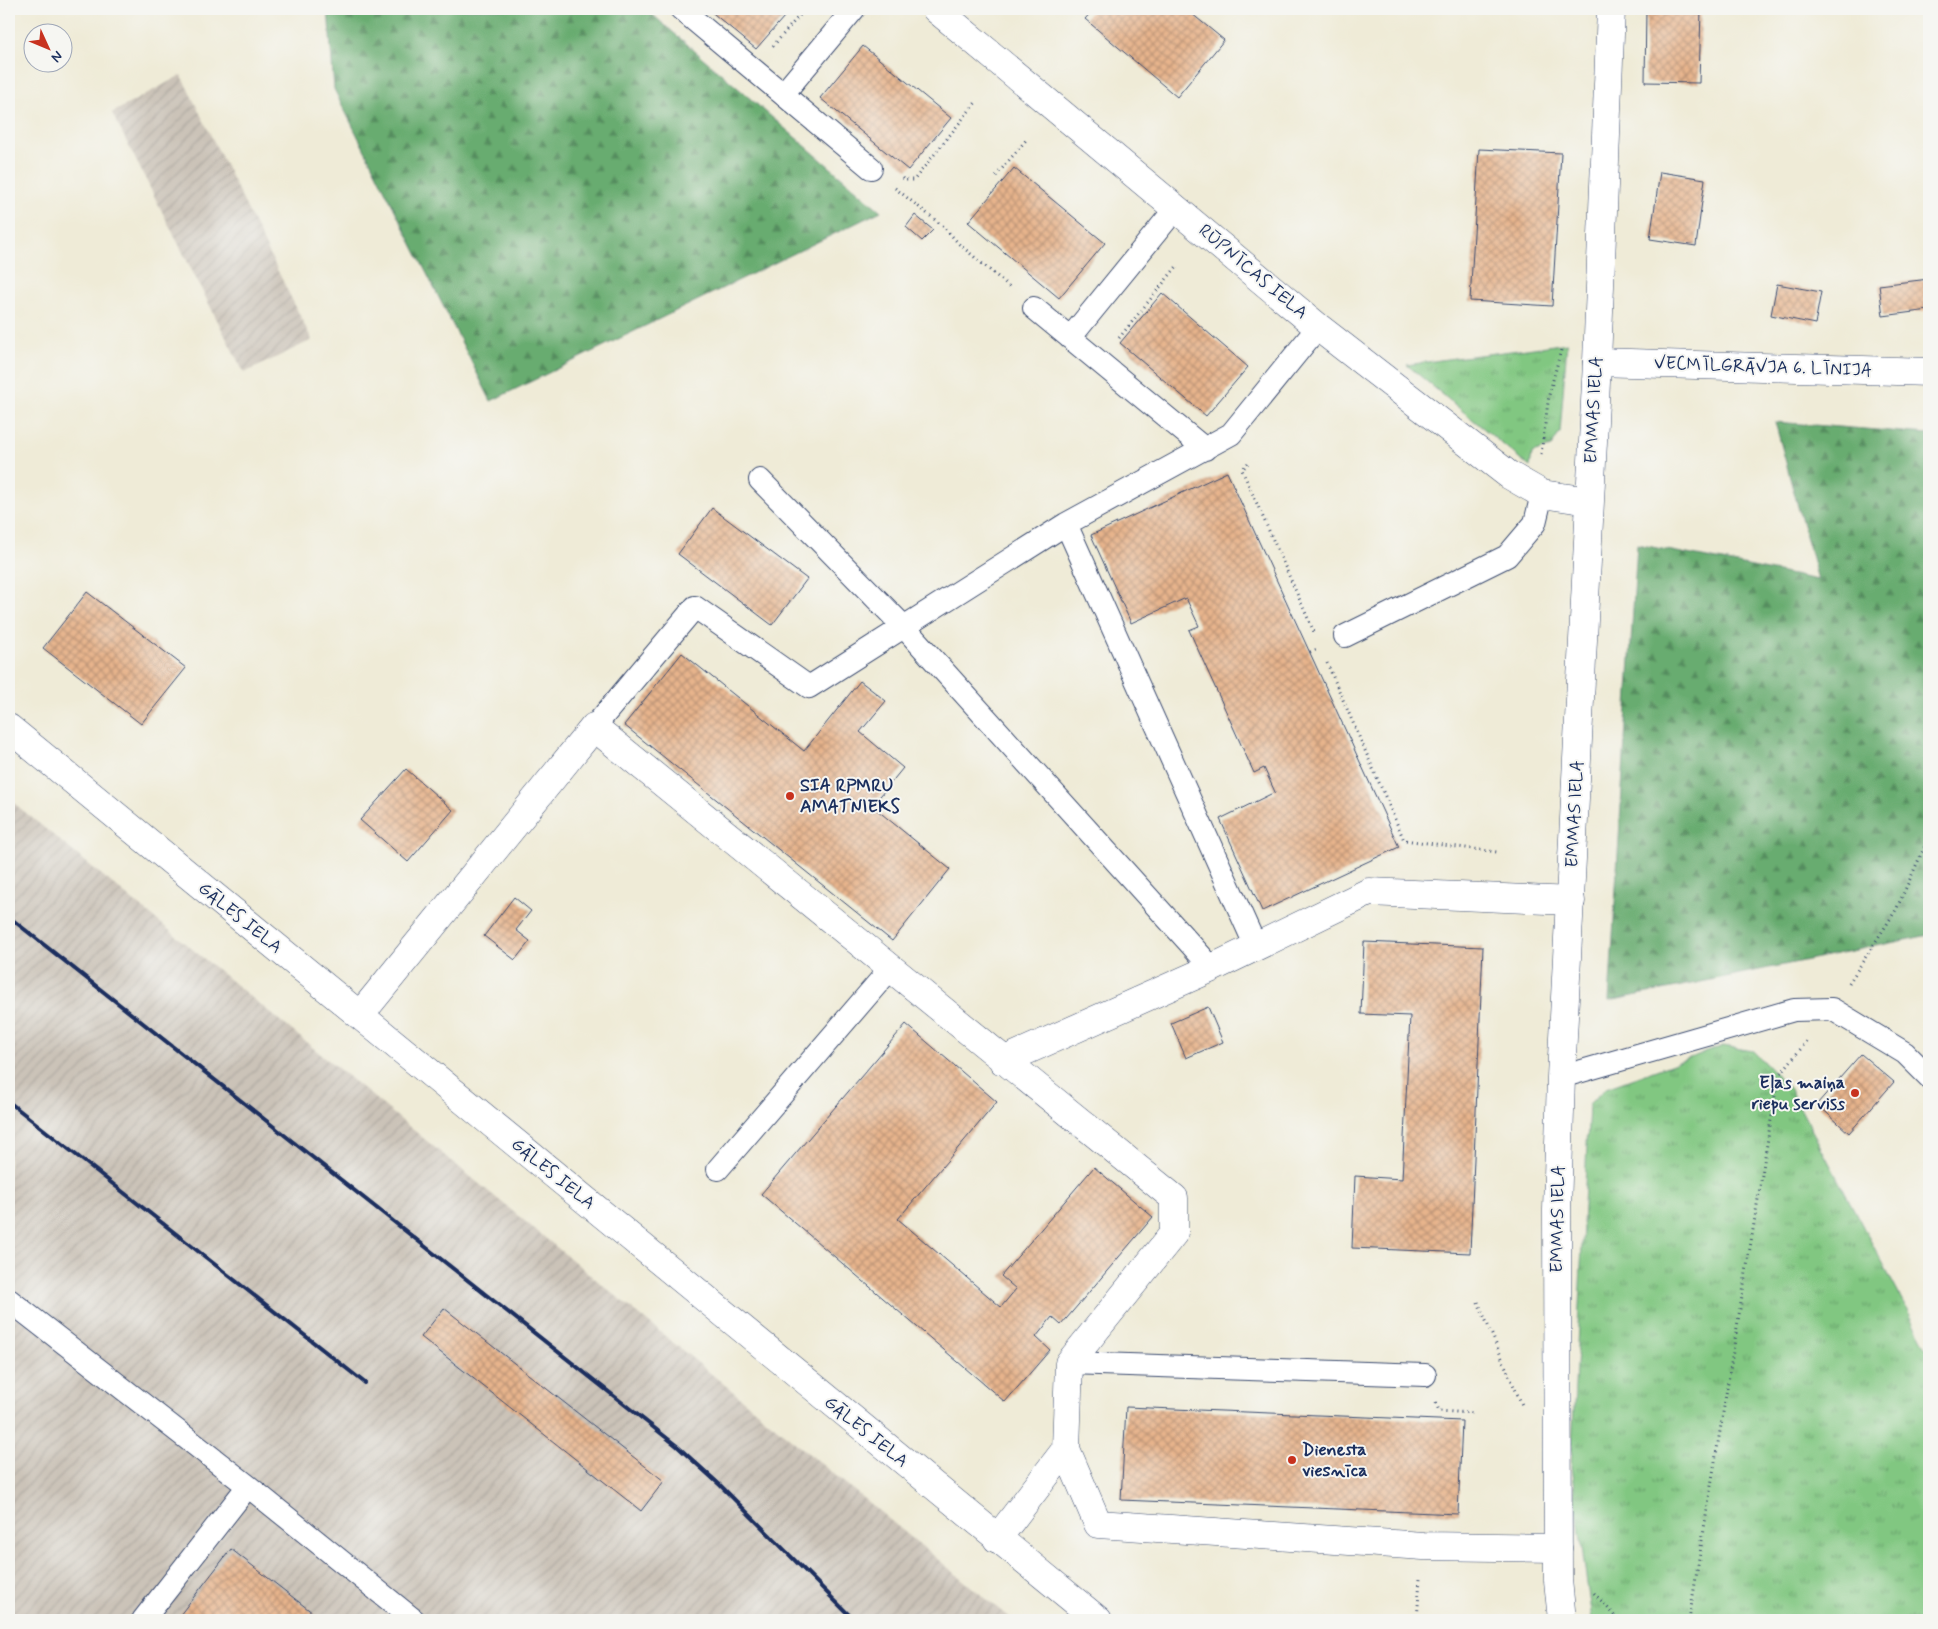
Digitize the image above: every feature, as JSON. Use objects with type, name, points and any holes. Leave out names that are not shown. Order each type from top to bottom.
[{"type":"street","name":"RŪPNĪCAS IELA","points":[[936,9],[1318,327],[1509,475],[1542,494],[1589,501]]},
{"type":"street","name":"EMMAS IELA","points":[[1562,1620],[1558,1548],[1557,1210],[1560,1077],[1597,362],[1611,9]]},
{"type":"street","name":"VECMĪLGRĀVJA 6. LĪNIJA","points":[[1597,362],[1929,372]]},
{"type":"street","points":[[360,1015],[594,727],[1174,1198],[1174,1233],[1068,1363],[1066,1449],[1098,1524],[1423,1546],[1558,1548]]},
{"type":"street","name":"GĀLES IELA","points":[[9,728],[996,1539],[1098,1620]]},
{"type":"street","points":[[1003,1061],[1212,968],[1369,892],[1570,901]]},
{"type":"street","points":[[996,1539],[1066,1449]]},
{"type":"lane","points":[[681,9],[871,168]]},
{"type":"lane","points":[[783,94],[854,9]]},
{"type":"lane","points":[[1070,338],[1176,208]]},
{"type":"lane","points":[[1034,308],[1205,449]]},
{"type":"lane","points":[[594,727],[695,608],[809,687],[1066,524],[1231,434],[1318,327]]},
{"type":"lane","points":[[760,480],[904,627],[1212,968]]},
{"type":"lane","points":[[1345,636],[1507,556],[1535,524],[1542,494]]},
{"type":"lane","points":[[1066,524],[1256,947]]},
{"type":"lane","points":[[718,1169],[890,969]]},
{"type":"lane","points":[[1560,1077],[1794,1010],[1832,1009],[1905,1053],[1929,1077]]},
{"type":"lane","points":[[9,1300],[248,1486],[412,1619]]},
{"type":"lane","points":[[1068,1363],[1425,1375]]},
{"type":"lane","points":[[143,1620],[248,1486]]},
{"type":"path","points":[[897,174],[904,180],[914,180],[977,100]]},
{"type":"path","points":[[996,176],[1026,140]]},
{"type":"path","points":[[871,168],[944,227],[959,244],[1034,308]]},
{"type":"path","points":[[1099,362],[1178,266]]},
{"type":"path","points":[[1541,457],[1549,395],[1563,344]]},
{"type":"path","points":[[1689,1620],[1778,1077],[1832,1009],[1896,910],[1929,836]]},
{"type":"path","points":[[1478,1302],[1522,1406]]},
{"type":"path","points":[[1417,1620],[1423,1546]]},
{"type":"shaded area","points":[[181,75],[312,340],[244,373],[112,113]]},
{"type":"shaded area","points":[[9,799],[1012,1620],[9,1620]]},
{"type":"green space","points":[[328,9],[646,9],[881,211],[491,401],[334,89]]},
{"type":"green space","points":[[1567,343],[1560,432],[1551,447],[1532,453],[1530,467],[1407,365],[1527,349]]},
{"type":"green space","points":[[1775,422],[1929,434],[1929,935],[1609,1001],[1637,544],[1818,580]]},
{"type":"green space","points":[[1723,1046],[1753,1051],[1790,1089],[1929,1351],[1929,1620],[1592,1620],[1571,1467],[1589,1104],[1606,1088]]},
{"type":"building","points":[[708,9],[791,9],[756,49]]},
{"type":"building","points":[[1094,9],[1186,9],[1224,40],[1177,97],[1085,19]]},
{"type":"building","points":[[1646,9],[1701,9],[1699,83],[1645,82]]},
{"type":"building","points":[[863,46],[951,118],[908,170],[820,98]]},
{"type":"building","points":[[1479,149],[1561,153],[1552,306],[1470,301]]},
{"type":"building","points":[[1014,168],[1105,243],[1059,298],[968,222]]},
{"type":"building","points":[[1660,172],[1705,179],[1696,246],[1650,239]]},
{"type":"building","points":[[915,215],[933,230],[922,241],[906,227]]},
{"type":"building","points":[[1929,279],[1929,310],[1883,316],[1879,285]]},
{"type":"building","points":[[1777,284],[1821,292],[1815,324],[1771,315]]},
{"type":"building","points":[[1162,293],[1248,367],[1206,416],[1120,343]]},
{"type":"building","points":[[1227,472],[1399,847],[1262,911],[1220,819],[1275,792],[1264,768],[1254,773],[1189,630],[1199,626],[1186,598],[1131,623],[1091,535]]},
{"type":"building","points":[[712,508],[807,579],[772,625],[678,554]]},
{"type":"building","points":[[87,592],[186,668],[141,724],[43,648]]},
{"type":"building","points":[[682,653],[804,751],[860,681],[886,701],[860,732],[903,768],[872,806],[950,869],[892,941],[624,725]]},
{"type":"building","points":[[406,769],[453,810],[408,862],[360,820]]},
{"type":"building","points":[[514,897],[531,911],[516,930],[530,941],[515,960],[484,936]]},
{"type":"building","points":[[1364,942],[1483,947],[1470,1253],[1352,1248],[1355,1176],[1402,1179],[1410,1016],[1361,1014]]},
{"type":"building","points":[[1208,1007],[1223,1042],[1186,1058],[1171,1023]]},
{"type":"building","points":[[906,1024],[997,1102],[898,1219],[1001,1307],[1016,1289],[1001,1276],[1094,1167],[1153,1217],[1061,1325],[1052,1317],[1036,1337],[1050,1350],[1005,1402],[761,1194]]},
{"type":"building","name":"Eļas maiņa riepu serviss","points":[[1861,1054],[1894,1082],[1849,1133],[1817,1104]]},
{"type":"building","points":[[444,1308],[664,1481],[641,1511],[421,1337]]},
{"type":"building","name":"Dienesta viesnīca","points":[[1126,1407],[1462,1421],[1458,1514],[1121,1500]]},
{"type":"building","points":[[231,1549],[322,1620],[176,1620]]},
{"type":"railway","points":[[9,917],[677,1446],[720,1485],[854,1620]]},
{"type":"railway","points":[[9,1102],[365,1383]]},
{"type":"place","name":"SIA RPMRU AMATNIEKS","points":[[790,796]]},
{"type":"place","name":"Eļas maiņa riepu serviss","points":[[1855,1093]]},
{"type":"place","name":"Dienesta viesnīca","points":[[1292,1460]]}]
